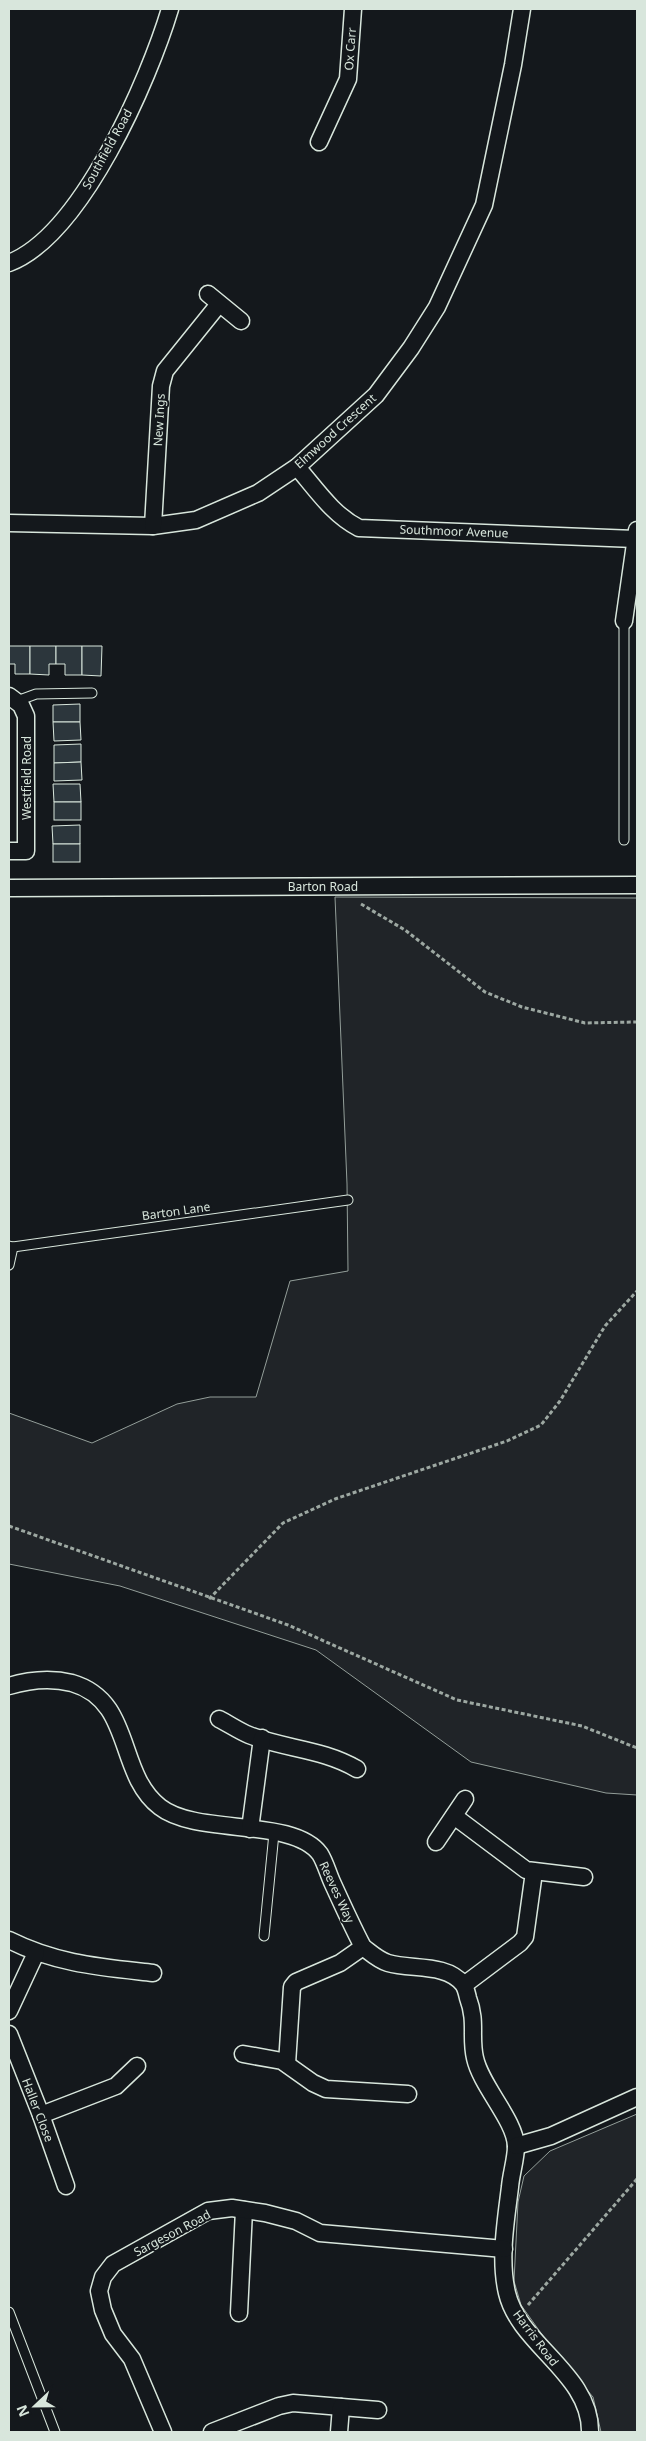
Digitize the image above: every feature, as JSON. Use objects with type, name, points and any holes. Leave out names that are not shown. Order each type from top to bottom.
[{"type":"street","name":"Southfield Road","points":[[9,263],[16,260],[53,231],[95,174],[151,66],[170,9]]},
{"type":"street","name":"Ox Carr","points":[[319,142],[348,79],[353,9]]},
{"type":"street","name":"Elmwood Crescent","points":[[9,522],[154,526],[196,520],[258,493],[297,467],[376,395],[411,348],[437,307],[484,205],[513,65],[522,9]]},
{"type":"street","name":"New Ings","points":[[154,526],[161,386],[165,371],[213,299],[241,321]]},
{"type":"street","name":"Southmoor Avenue","points":[[297,467],[346,521],[359,528],[636,534]]},
{"type":"street","points":[[624,621],[636,534]]},
{"type":"street","name":"Westfield Road","points":[[9,851],[26,850],[26,716],[24,710],[13,698]]},
{"type":"street","name":"Barton Road","points":[[9,888],[637,885]]},
{"type":"street","name":"Reeves Way","points":[[9,1686],[57,1679],[86,1687],[104,1702],[119,1726],[135,1772],[146,1792],[159,1807],[178,1818],[297,1838],[320,1854],[363,1947]]},
{"type":"street","points":[[219,1719],[249,1735],[322,1753],[339,1759],[357,1769]]},
{"type":"street","points":[[250,1829],[262,1738]]},
{"type":"street","points":[[436,1842],[465,1799]]},
{"type":"street","points":[[454,1816],[526,1870],[584,1877]]},
{"type":"street","points":[[464,1985],[520,1943],[525,1937],[534,1872]]},
{"type":"street","points":[[9,1940],[36,1953],[86,1966],[153,1973]]},
{"type":"street","points":[[287,2064],[292,1988],[296,1982],[340,1963],[363,1947],[376,1957],[389,1963],[432,1969],[451,1975],[464,1985],[474,2012],[474,2057],[486,2086],[513,2131],[516,2146],[551,2136],[637,2097]]},
{"type":"street","points":[[9,2011],[36,1953]]},
{"type":"street","name":"Haller Close","points":[[9,2034],[41,2115],[66,2186]]},
{"type":"street","points":[[243,2054],[270,2057],[287,2064],[313,2083],[326,2089],[408,2094]]},
{"type":"street","points":[[41,2115],[116,2086],[137,2066]]},
{"type":"street","name":"Harris Road","points":[[516,2146],[504,2249],[507,2293],[518,2317],[586,2402],[590,2432]]},
{"type":"street","name":"Sargeson Road","points":[[163,2432],[132,2359],[113,2334],[103,2310],[99,2291],[102,2277],[113,2264],[208,2211],[232,2208],[244,2210],[296,2221],[320,2233],[504,2249]]},
{"type":"street","points":[[239,2313],[244,2210]]},
{"type":"street","points":[[212,2432],[279,2406],[293,2403],[378,2410]]},
{"type":"street","points":[[339,2432],[341,2407]]},
{"type":"lane","points":[[624,621],[624,840]]},
{"type":"lane","points":[[13,698],[36,694],[92,692]]},
{"type":"lane","name":"Barton Lane","points":[[11,1246],[348,1200]]},
{"type":"lane","points":[[9,1265],[11,1246]]},
{"type":"lane","points":[[264,1936],[274,1833]]},
{"type":"lane","points":[[9,2312],[54,2432]]},
{"type":"path","points":[[345,886],[357,902],[405,930],[485,992],[522,1008],[585,1022],[637,1022]]},
{"type":"path","points":[[209,1599],[283,1523],[335,1499],[507,1441],[541,1425],[560,1401],[605,1326],[637,1291]]},
{"type":"path","points":[[9,1526],[209,1599],[288,1625],[457,1700],[582,1726],[637,1748]]},
{"type":"path","points":[[518,2317],[637,2179]]},
{"type":"shaded area","points":[[335,897],[637,898],[637,1795],[606,1793],[471,1762],[316,1650],[120,1586],[9,1564],[9,1413],[92,1443],[177,1404],[210,1397],[256,1397],[290,1281],[348,1271],[347,1184]]},
{"type":"shaded area","points":[[637,2114],[637,2432],[601,2432],[593,2397],[553,2350],[521,2305],[514,2281],[518,2202],[524,2176],[550,2151]]},
{"type":"building","points":[[9,646],[30,646],[30,674],[15,674],[15,664],[9,664]]},
{"type":"building","points":[[30,646],[56,646],[56,664],[49,664],[49,675],[30,674]]},
{"type":"building","points":[[56,646],[82,646],[82,675],[65,675],[65,664],[56,664]]},
{"type":"building","points":[[82,646],[102,646],[101,676],[82,675]]},
{"type":"building","points":[[80,704],[80,722],[53,722],[53,705]]},
{"type":"building","points":[[53,722],[80,722],[81,740],[54,741]]},
{"type":"building","points":[[81,744],[81,762],[54,763],[54,745]]},
{"type":"building","points":[[81,762],[82,780],[54,781],[54,763]]},
{"type":"building","points":[[53,784],[80,784],[81,802],[54,802]]},
{"type":"building","points":[[54,802],[81,802],[81,820],[54,820]]},
{"type":"building","points":[[80,825],[80,844],[53,844],[52,826]]},
{"type":"building","points":[[53,844],[80,844],[80,862],[53,862]]}]
